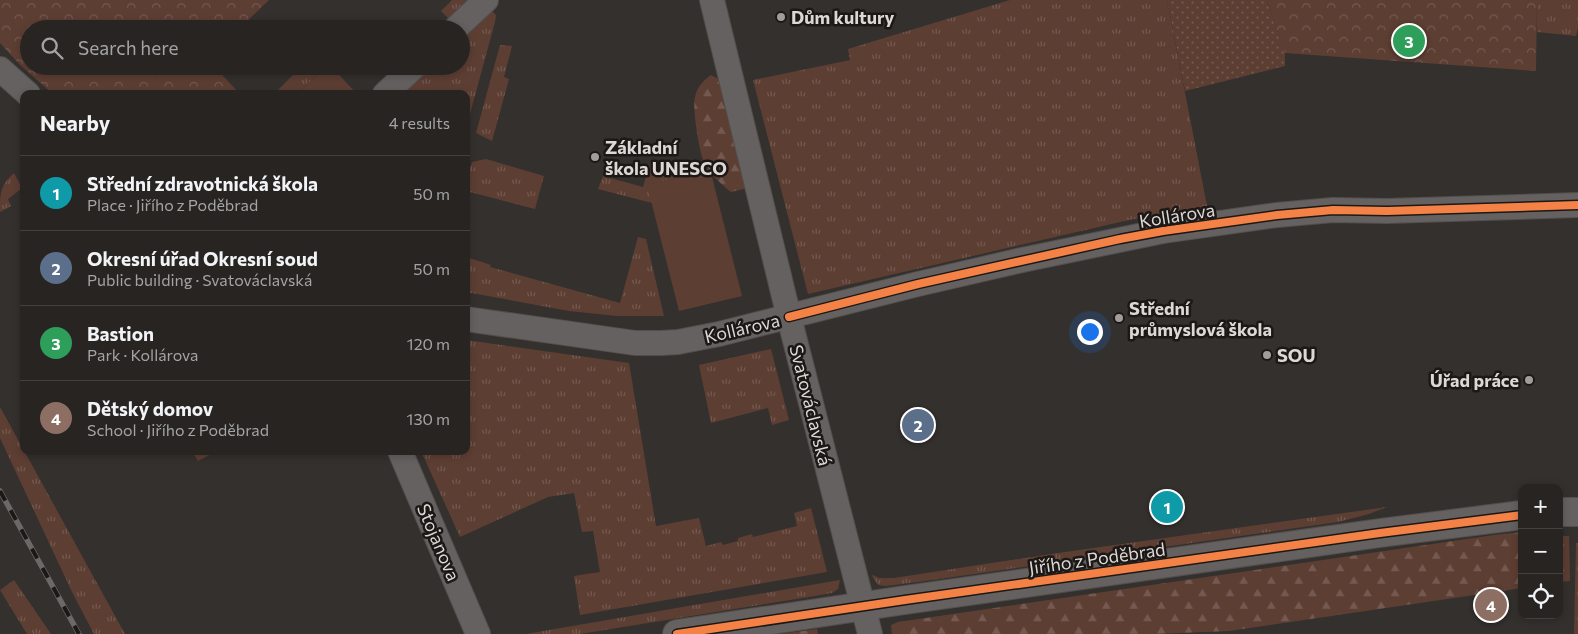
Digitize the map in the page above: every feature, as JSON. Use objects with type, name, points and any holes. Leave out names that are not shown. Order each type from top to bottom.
[{"type":"street","points":[[465,20],[486,0]]},
{"type":"street","name":"Svatováclavská","points":[[712,0],[789,317],[870,634]]},
{"type":"street","points":[[0,69],[24,90]]},
{"type":"street","points":[[390,90],[406,75]]},
{"type":"street","name":"Kollárova","points":[[470,320],[609,340],[661,343],[719,334],[1012,262],[1163,231],[1277,215],[1334,210],[1387,211],[1578,205]]},
{"type":"street","name":"Stojanova","points":[[402,455],[478,634]]},
{"type":"street","points":[[1563,512],[1578,512]]},
{"type":"street","name":"Jiřího z Poděbrad","points":[[678,634],[1380,533],[1518,516]]},
{"type":"green space","points":[[0,0],[269,0],[248,20],[20,20],[20,65],[0,43]]},
{"type":"green space","points":[[452,0],[471,0],[454,20],[450,20],[441,11]]},
{"type":"green space","points":[[1010,0],[1167,0],[1207,206],[1129,220],[808,294],[753,80],[850,60],[848,49]]},
{"type":"green space","points":[[1167,0],[1267,0],[1285,53],[1285,66],[1185,91]]},
{"type":"green space","points":[[1267,0],[1537,0],[1536,71],[1285,53]]},
{"type":"green space","points":[[1537,0],[1578,0],[1578,28],[1576,36],[1537,32]]},
{"type":"green space","points":[[491,10],[496,15],[470,114],[470,90],[407,90],[421,75],[470,75],[470,27]]},
{"type":"green space","points":[[500,45],[512,46],[504,77],[509,79],[492,141],[476,133]]},
{"type":"green space","points":[[31,75],[222,75],[236,90],[48,90]]},
{"type":"green space","points":[[293,75],[317,75],[301,90],[278,90]]},
{"type":"green space","points":[[317,75],[339,75],[353,90],[301,90]]},
{"type":"green space","points":[[711,75],[722,81],[748,188],[731,192],[712,173],[701,154],[694,102],[699,87]]},
{"type":"green space","points":[[486,159],[544,176],[535,209],[470,192],[470,168],[472,162]]},
{"type":"green space","points":[[651,160],[676,167],[710,169],[648,185],[652,203],[598,189],[603,176],[643,187]]},
{"type":"green space","points":[[710,169],[742,296],[679,311],[647,185]]},
{"type":"green space","points":[[14,173],[20,184],[20,190],[8,199],[11,206],[0,212],[2,190]]},
{"type":"green space","points":[[638,237],[646,239],[664,316],[617,316],[569,311],[470,293],[470,258],[491,265],[490,267],[620,303]]},
{"type":"green space","points":[[470,341],[629,363],[656,526],[699,518],[706,546],[721,542],[723,545],[738,541],[738,538],[752,534],[753,537],[797,526],[794,513],[811,508],[827,572],[580,615],[574,576],[600,572],[593,531],[582,532],[574,493],[548,497],[460,537],[423,455],[470,455]]},
{"type":"green space","points":[[771,349],[789,420],[772,425],[768,408],[711,423],[699,365]]},
{"type":"green space","points":[[0,407],[20,443],[20,455],[26,455],[125,634],[94,634],[72,592],[0,438]]},
{"type":"green space","points":[[194,455],[209,455],[198,461]]},
{"type":"green space","points":[[1387,507],[1338,522],[925,581],[886,586],[878,585],[872,576],[894,578]]},
{"type":"green space","points":[[1518,532],[1518,589],[1229,631],[1155,634],[892,634],[891,625],[898,622]]},
{"type":"green space","points":[[1563,536],[1569,536],[1570,581],[1563,582]]},
{"type":"green space","points":[[1576,543],[1578,543],[1578,634],[1574,634]]},
{"type":"green space","points":[[14,580],[51,634],[27,634],[0,590]]},
{"type":"green space","points":[[840,580],[838,589],[832,593],[809,597],[580,634],[526,634]]},
{"type":"green space","points":[[817,629],[818,634],[780,634]]},
{"type":"railway","points":[[0,491],[79,634]]},
{"type":"cycle path","points":[[789,317],[918,284],[1163,231],[1277,215],[1333,210],[1387,211],[1578,205]]},
{"type":"cycle path","points":[[677,634],[1380,533],[1518,516]]},
{"type":"place","name":"Dům kultury","points":[[781,17]]},
{"type":"place","name":"Bastion","points":[[1409,41]]},
{"type":"place","name":"Základní škola UNESCO","points":[[595,157]]},
{"type":"place","name":"Střední průmyslová škola","points":[[1119,318]]},
{"type":"place","name":"SOU","points":[[1267,355]]},
{"type":"place","name":"Úřad práce","points":[[1529,380]]},
{"type":"place","name":"Okresní úřad Okresní soud","points":[[918,425]]},
{"type":"place","name":"Střední zdravotnická škola","points":[[1167,507]]},
{"type":"place","name":"Dětský domov","points":[[1491,605]]}]
